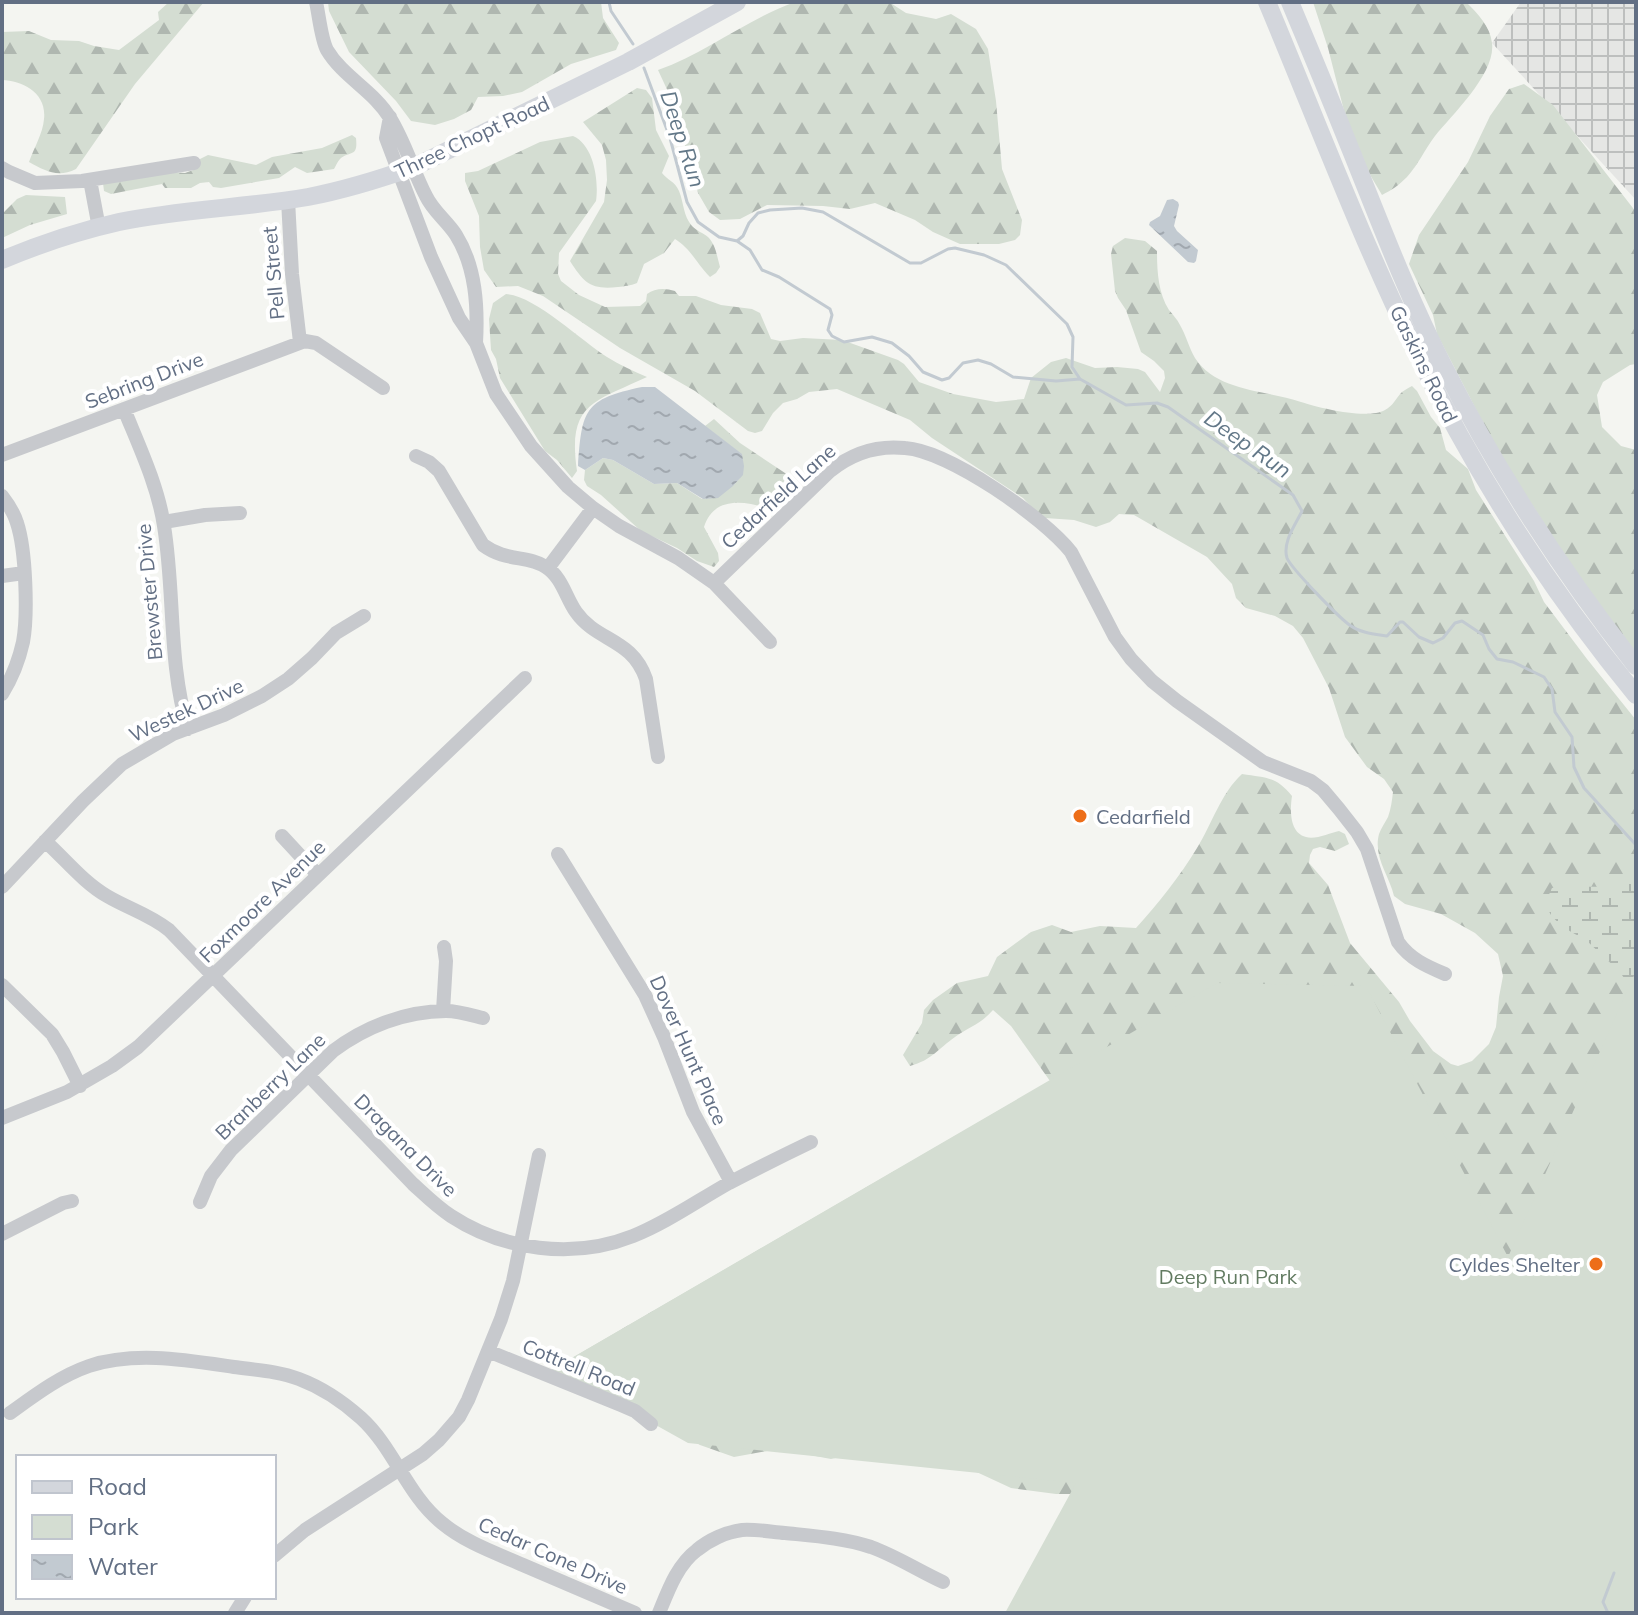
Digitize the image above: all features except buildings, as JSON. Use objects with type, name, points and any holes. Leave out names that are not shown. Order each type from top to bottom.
[{"type":"main road","name":"Three Chopt Road","points":[[2,260],[52,241],[121,222],[332,192],[407,169],[628,62],[737,2]]},
{"type":"main road","name":"Gaskins Road","points":[[1267,2],[1397,310],[1449,415],[1529,550],[1636,695]]},
{"type":"main road","name":"Gaskins Road","points":[[1290,2],[1397,266],[1442,363],[1525,511],[1571,580],[1636,666]]},
{"type":"street","points":[[316,2],[326,48],[344,72],[390,117],[431,257],[510,416],[546,464],[568,487],[628,532],[678,558],[714,583],[770,642]]},
{"type":"street","points":[[2,168],[35,183],[90,180],[194,163]]},
{"type":"street","points":[[407,169],[465,250],[472,274],[476,343]]},
{"type":"street","points":[[90,180],[99,228]]},
{"type":"street","name":"Pell Street","points":[[288,200],[300,342],[316,343],[383,388]]},
{"type":"street","points":[[451,299],[474,293]]},
{"type":"street","name":"Sebring Drive","points":[[2,455],[300,342]]},
{"type":"street","name":"Brewster Drive","points":[[124,409],[164,522],[178,683],[188,729]]},
{"type":"street","name":"Cedarfield Lane","points":[[714,583],[830,471],[849,458],[875,449],[907,448],[952,464],[1004,494],[1062,540],[1115,637],[1157,686],[1263,762],[1301,776],[1323,790],[1362,840],[1398,942],[1419,963],[1445,974]]},
{"type":"street","points":[[416,456],[439,471],[483,545],[506,557],[548,568],[585,622],[635,657],[646,679],[658,757]]},
{"type":"street","points":[[2,496],[17,521],[20,536],[26,617],[15,669],[2,694]]},
{"type":"street","points":[[548,568],[593,508]]},
{"type":"street","points":[[164,522],[240,513]]},
{"type":"street","points":[[2,576],[24,573]]},
{"type":"street","name":"Westek Drive","points":[[2,887],[122,764],[173,734],[244,706],[273,689],[312,658],[336,633],[364,616]]},
{"type":"street","name":"Foxmoore Avenue","points":[[2,1118],[80,1086],[138,1047],[525,678]]},
{"type":"street","points":[[282,836],[318,875]]},
{"type":"street","name":"Dragana Drive","points":[[45,841],[108,897],[157,921],[434,1204],[485,1234],[520,1245],[551,1249],[611,1243],[653,1226],[811,1142]]},
{"type":"street","name":"Dover Hunt Place","points":[[558,854],[645,995],[693,1112],[731,1182]]},
{"type":"street","points":[[443,1011],[444,947]]},
{"type":"street","points":[[2,985],[52,1034],[80,1086]]},
{"type":"street","name":"Branberry Lane","points":[[200,1202],[211,1176],[231,1150],[347,1041],[372,1027],[409,1016],[443,1011],[483,1018]]},
{"type":"street","points":[[276,1554],[305,1530],[423,1454],[453,1425],[468,1400],[501,1319],[513,1281],[539,1155]]},
{"type":"street","points":[[2,1234],[72,1201]]},
{"type":"street","name":"Cottrell Road","points":[[488,1351],[621,1405],[643,1416],[651,1424]]},
{"type":"street","name":"Cedar Cone Drive","points":[[10,1413],[59,1380],[85,1367],[119,1359],[161,1358],[288,1376],[328,1392],[364,1420],[379,1437],[426,1508],[443,1524],[488,1550],[635,1613]]},
{"type":"street","points":[[659,1613],[675,1578],[695,1551],[710,1541],[743,1530],[853,1542],[943,1582]]},
{"type":"shaded area","points":[[1521,2],[1636,2],[1636,200],[1492,43]]},
{"type":"green space","points":[[169,2],[204,2],[135,84],[76,169],[57,173],[29,162],[42,130],[44,110],[38,95],[32,90],[2,80],[2,32],[29,31],[51,40],[79,41],[119,50],[159,20],[158,12]]},
{"type":"green space","points":[[328,2],[601,2],[603,18],[619,43],[616,50],[571,64],[522,92],[478,97],[471,110],[435,125],[411,121],[349,52],[329,11]]},
{"type":"green space","points":[[795,2],[889,2],[906,13],[936,19],[951,14],[976,29],[988,49],[1002,169],[1022,220],[1020,235],[1015,240],[999,244],[960,244],[875,203],[850,209],[767,205],[740,219],[720,220],[709,212],[698,193],[689,155],[680,134],[677,111],[658,70]]},
{"type":"green space","points":[[1313,2],[1466,2],[1489,31],[1491,55],[1480,80],[1407,177],[1382,195],[1353,146]]},
{"type":"green space","points":[[1524,84],[1553,105],[1636,212],[1636,364],[1603,382],[1597,395],[1602,427],[1621,446],[1636,450],[1636,655],[1591,596],[1498,452],[1437,334],[1433,315],[1409,264],[1419,235],[1468,162],[1490,116],[1509,89]]},
{"type":"green space","points":[[637,88],[646,90],[652,98],[656,130],[669,156],[662,173],[677,188],[689,222],[715,247],[720,267],[710,277],[675,239],[664,253],[644,264],[637,283],[630,285],[595,286],[584,280],[570,261],[604,202],[607,180],[602,145],[583,122]]},
{"type":"green space","points":[[352,135],[356,138],[355,151],[340,159],[334,169],[307,173],[295,167],[279,178],[221,188],[213,187],[209,182],[191,188],[165,188],[162,184],[111,194],[104,191],[103,183],[169,172],[185,173],[196,169],[200,159],[208,155],[256,165],[272,157],[322,148]]},
{"type":"green space","points":[[573,136],[586,147],[594,164],[596,201],[559,253],[558,274],[561,281],[579,295],[605,307],[640,306],[646,301],[647,294],[664,289],[675,291],[679,296],[696,296],[721,305],[752,309],[760,313],[771,339],[842,340],[898,360],[919,382],[953,394],[996,402],[1024,399],[1031,378],[1051,362],[1066,358],[1095,368],[1138,369],[1145,372],[1160,392],[1164,371],[1141,352],[1126,310],[1115,291],[1111,254],[1113,246],[1125,238],[1145,241],[1157,251],[1159,281],[1165,303],[1178,321],[1195,358],[1216,378],[1331,410],[1367,414],[1385,410],[1412,386],[1417,391],[1440,428],[1446,450],[1468,469],[1476,490],[1544,602],[1636,720],[1636,1316],[1100,1494],[1056,1494],[1011,1488],[955,1462],[853,1454],[831,1459],[778,1449],[734,1457],[700,1445],[661,1422],[546,1373],[1050,1081],[1011,1026],[993,1010],[924,1061],[910,1066],[903,1055],[922,1023],[924,1010],[933,1000],[957,983],[988,976],[997,957],[1031,932],[1052,925],[1071,932],[1100,926],[1136,928],[1183,869],[1222,799],[1242,774],[1270,779],[1286,789],[1292,796],[1291,814],[1300,835],[1310,838],[1339,831],[1345,834],[1349,844],[1335,851],[1320,847],[1313,849],[1309,863],[1328,885],[1350,943],[1399,1002],[1433,1051],[1451,1064],[1458,1066],[1472,1061],[1489,1044],[1496,1027],[1503,976],[1498,954],[1475,933],[1441,914],[1405,904],[1394,896],[1378,850],[1380,832],[1389,814],[1393,792],[1384,779],[1367,767],[1345,737],[1329,688],[1303,638],[1293,626],[1275,616],[1246,608],[1236,598],[1232,584],[1207,557],[1134,515],[1119,514],[1110,522],[1096,527],[1074,520],[1045,518],[1023,498],[910,420],[837,389],[809,392],[783,403],[762,431],[748,431],[695,391],[620,348],[543,296],[518,286],[496,287],[484,270],[479,216],[465,181],[465,173],[478,171],[540,142]]},
{"type":"green space","points":[[26,195],[65,197],[67,214],[30,225],[2,238],[2,214],[17,199]]},
{"type":"green space","points":[[506,294],[530,302],[607,357],[647,377],[588,408],[576,431],[577,471],[572,478],[545,451],[500,378],[491,350],[489,319],[493,303]]},
{"type":"green space","points":[[714,419],[740,443],[785,473],[792,489],[787,498],[772,510],[752,504],[732,503],[715,510],[704,527],[718,553],[719,561],[714,567],[641,531],[587,486],[584,480],[585,470],[603,458],[613,460],[654,484],[677,483],[702,499],[728,489],[742,473],[741,454],[705,426]]},
{"type":"green space","points":[[1636,872],[1636,996],[1620,972],[1587,941],[1561,926],[1551,915],[1546,901],[1552,888],[1618,884]]},
{"type":"green space","name":"Deep Run Park","points":[[1636,971],[1636,1613],[1005,1613],[1076,1483],[688,1443],[584,1385],[546,1373],[1217,983],[1366,986],[1508,1257]]},
{"type":"water","points":[[1173,199],[1179,205],[1174,226],[1198,250],[1194,263],[1188,262],[1149,225],[1160,216],[1167,200]]},
{"type":"water","points":[[642,387],[655,387],[742,454],[743,475],[718,498],[703,499],[677,483],[654,484],[613,460],[603,458],[585,470],[578,466],[582,432],[590,410],[608,397]]},
{"type":"waterway","name":"Deep Run","points":[[609,2],[611,11],[633,44]]},
{"type":"waterway","name":"Deep Run","points":[[644,68],[670,138],[687,202],[698,222],[719,237],[737,241],[750,250],[762,270],[830,309],[832,315],[828,330],[832,336],[844,342],[872,337],[892,343],[923,372],[942,380],[949,378],[963,363],[978,360],[1013,377],[1056,381],[1080,379],[1126,405],[1157,403],[1168,407],[1293,495],[1302,511],[1288,540],[1287,558],[1316,593],[1351,626],[1363,632],[1387,636],[1403,622],[1419,637],[1433,643],[1443,638],[1455,623],[1462,621],[1483,635],[1497,659],[1513,662],[1544,677],[1552,689],[1555,712],[1572,737],[1574,767],[1584,788],[1636,845]]},
{"type":"waterway","name":"Deep Run","points":[[737,241],[758,213],[802,208],[823,212],[910,263],[921,263],[955,248],[984,255],[1006,265],[1067,324],[1073,337],[1072,367],[1080,379]]},
{"type":"waterway","points":[[1608,1613],[1603,1602],[1614,1573]]},
{"type":"place","name":"Cedarfield","points":[[1080,816]]},
{"type":"place","name":"Cyldes Shelter","points":[[1596,1264]]}]
